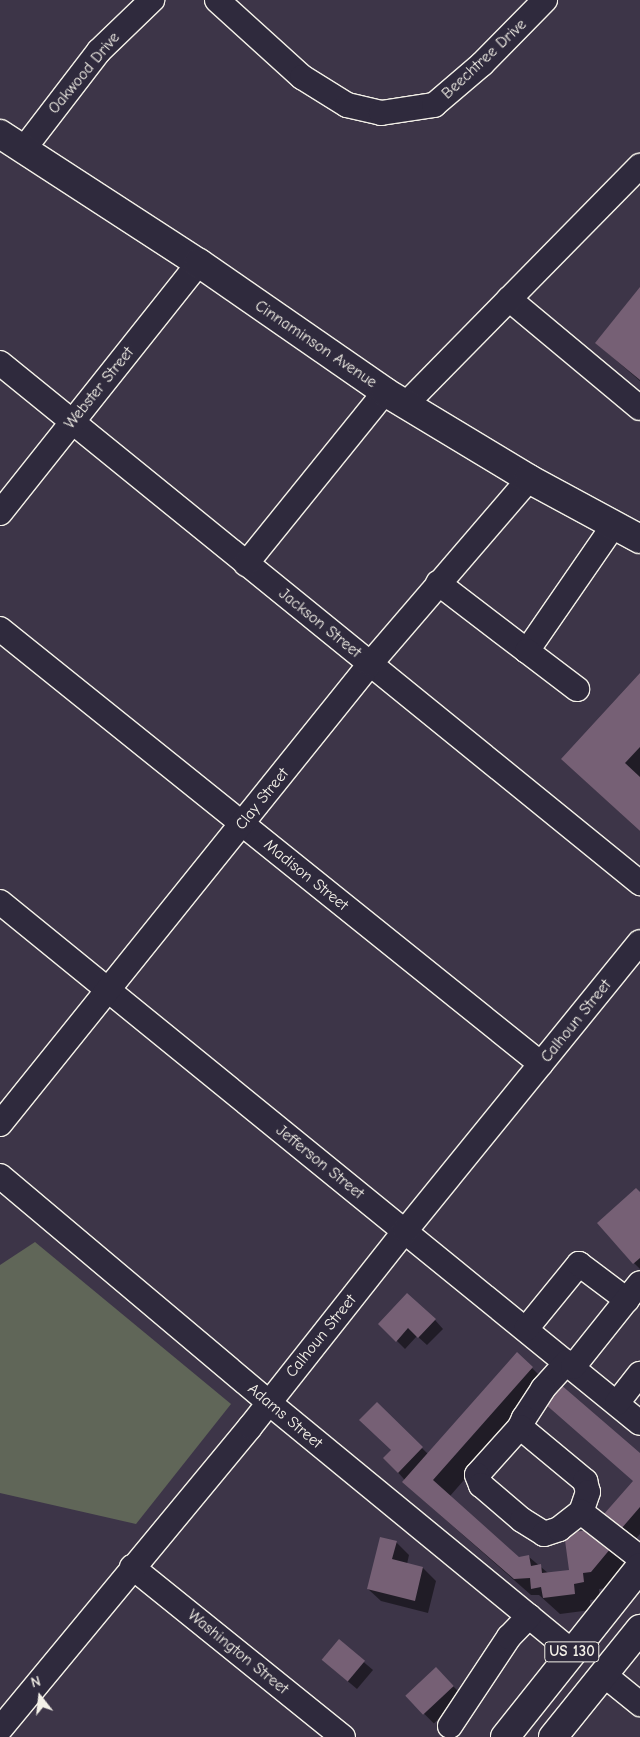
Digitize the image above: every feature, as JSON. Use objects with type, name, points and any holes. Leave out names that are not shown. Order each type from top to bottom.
[{"type":"main road","name":"Cinnaminson Avenue","points":[[0,134],[198,263],[396,398],[529,479],[640,539]]},
{"type":"main road","name":"US 130","points":[[505,1737],[640,1567]]},
{"type":"main road","name":"US 130","points":[[553,1737],[640,1629]]},
{"type":"street","name":"Oakwood Drive","points":[[22,150],[99,50],[152,0]]},
{"type":"street","name":"Beechtree Drive","points":[[217,0],[302,77],[348,105],[381,113],[434,105],[482,64],[545,0]]},
{"type":"street","points":[[246,564],[396,398],[509,299],[640,166]]},
{"type":"street","name":"Webster Street","points":[[0,513],[198,263]]},
{"type":"street","points":[[509,299],[640,408]]},
{"type":"street","name":"Jackson Street","points":[[0,363],[640,884]]},
{"type":"street","name":"Clay Street","points":[[0,1124],[370,664],[529,479]]},
{"type":"street","points":[[527,651],[614,525]]},
{"type":"street","points":[[438,583],[577,689]]},
{"type":"street","name":"Madison Street","points":[[0,629],[541,1064]]},
{"type":"street","name":"Jefferson Street","points":[[0,902],[640,1423]]},
{"type":"street","name":"Calhoun Street","points":[[5,1730],[132,1567],[640,942]]},
{"type":"street","name":"Adams Street","points":[[0,1176],[268,1402],[572,1652]]},
{"type":"street","points":[[520,1427],[585,1481],[588,1492],[581,1512],[559,1529],[544,1534],[522,1520],[481,1485],[477,1475],[520,1427],[543,1389],[570,1365],[634,1292],[579,1264],[526,1329]]},
{"type":"street","points":[[617,1403],[640,1374]]},
{"type":"street","points":[[581,1512],[640,1558]]},
{"type":"street","name":"Washington Street","points":[[132,1567],[343,1737]]},
{"type":"street","points":[[450,1726],[509,1637],[529,1616]]},
{"type":"street","points":[[603,1674],[640,1704]]},
{"type":"green space","points":[[35,1242],[231,1404],[136,1524],[0,1493],[0,1265]]},
{"type":"building","points":[[640,287],[640,380],[595,343]]},
{"type":"building","points":[[640,673],[640,747],[625,763],[640,777],[640,831],[561,759]]},
{"type":"building","points":[[636,1188],[640,1192],[640,1258],[633,1264],[597,1223]]},
{"type":"building","points":[[407,1293],[436,1319],[418,1338],[408,1328],[396,1342],[378,1324]]},
{"type":"building","points":[[517,1352],[533,1367],[433,1480],[519,1557],[529,1555],[531,1566],[541,1564],[542,1573],[569,1570],[564,1533],[590,1530],[611,1548],[591,1572],[583,1573],[584,1582],[574,1584],[575,1594],[543,1598],[541,1587],[531,1589],[530,1578],[514,1579],[402,1482]]},
{"type":"building","points":[[560,1384],[640,1453],[640,1507],[621,1529],[604,1514],[633,1481],[544,1403]]},
{"type":"building","points":[[377,1402],[423,1447],[398,1473],[383,1458],[391,1450],[359,1420]]},
{"type":"building","points":[[380,1537],[397,1541],[392,1559],[423,1567],[415,1601],[367,1589]]},
{"type":"building","points":[[339,1639],[365,1661],[348,1682],[322,1660]]},
{"type":"building","points":[[436,1667],[454,1686],[423,1715],[405,1696]]}]
